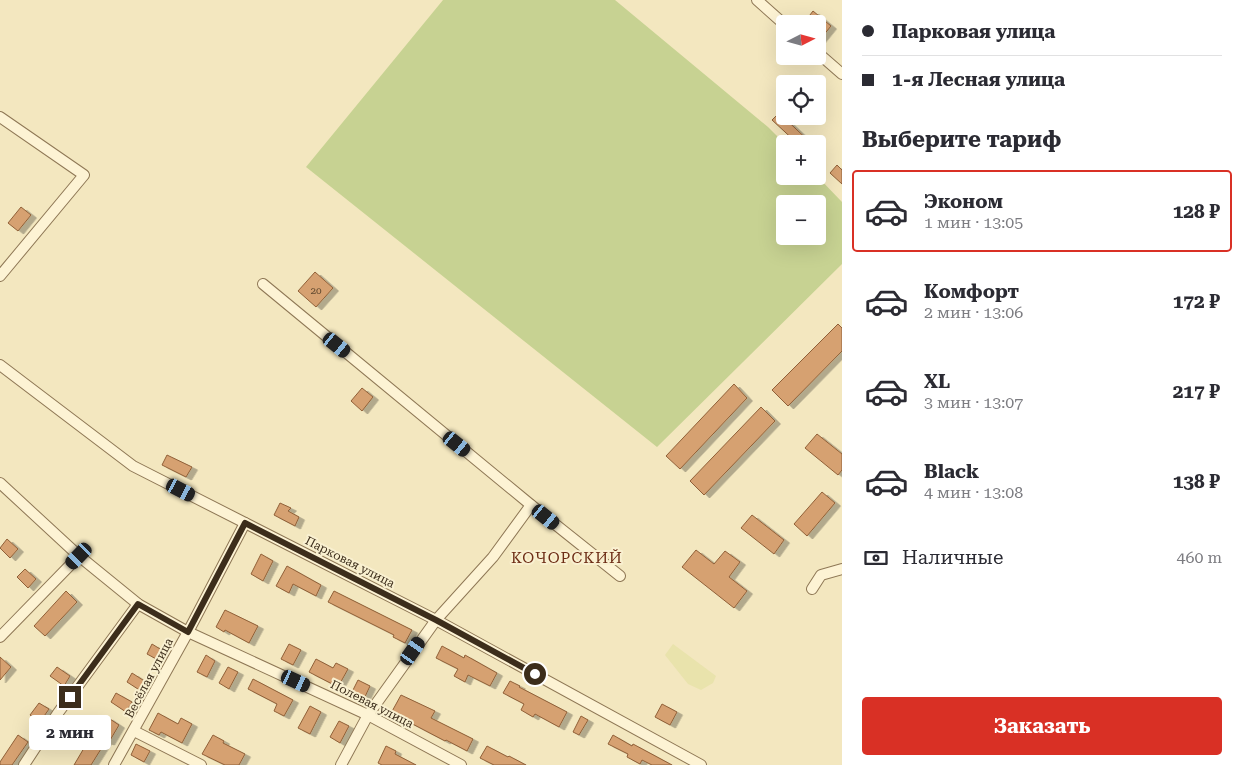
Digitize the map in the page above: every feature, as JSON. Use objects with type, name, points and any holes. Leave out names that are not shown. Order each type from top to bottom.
[{"type":"street","points":[[757,0],[776,16]]},
{"type":"street","points":[[826,60],[842,74]]},
{"type":"street","points":[[0,117],[84,175],[0,276]]},
{"type":"street","points":[[263,284],[620,576]]},
{"type":"street","name":"Парковая улица","points":[[0,365],[133,466],[436,620],[701,765]]},
{"type":"street","name":"Полевая улица","points":[[0,483],[79,556],[138,604],[188,632],[368,714],[461,765]]},
{"type":"street","points":[[341,765],[368,714],[436,620],[493,557],[531,505]]},
{"type":"street","name":"Весёлая улица","points":[[114,765],[188,632],[245,523]]},
{"type":"street","points":[[0,637],[79,556]]},
{"type":"street","points":[[812,589],[821,575],[842,569]]},
{"type":"street","points":[[24,765],[58,713],[138,604]]},
{"type":"street","points":[[134,731],[201,765]]},
{"type":"shaded area","points":[[673,644],[716,676],[713,683],[701,690],[688,684],[665,655]]},
{"type":"green space","points":[[443,0],[615,0],[776,135],[776,185],[826,185],[842,202],[842,264],[657,447],[306,167]]},
{"type":"building","points":[[813,11],[818,15],[810,15]]},
{"type":"building","points":[[826,22],[831,26],[826,32]]},
{"type":"building","points":[[777,125],[792,125],[802,135],[788,135]]},
{"type":"building","points":[[837,165],[842,170],[842,184],[830,173]]},
{"type":"building","points":[[21,207],[31,215],[18,231],[8,223]]},
{"type":"building","points":[[315,272],[333,288],[316,307],[298,291]]},
{"type":"building","points":[[838,324],[842,328],[842,351],[788,406],[772,390]]},
{"type":"building","points":[[734,384],[747,398],[680,469],[666,456]]},
{"type":"building","points":[[362,388],[373,397],[362,411],[351,401]]},
{"type":"building","points":[[761,407],[775,421],[704,495],[690,481]]},
{"type":"building","points":[[817,434],[842,454],[842,470],[838,475],[805,448]]},
{"type":"building","points":[[167,455],[192,467],[186,477],[162,465]]},
{"type":"building","points":[[822,492],[835,503],[807,536],[794,524]]},
{"type":"building","points":[[280,503],[291,508],[288,511],[299,517],[295,526],[274,515]]},
{"type":"building","points":[[752,515],[784,540],[774,554],[741,528]]},
{"type":"building","points":[[7,539],[18,549],[10,558],[0,548]]},
{"type":"building","points":[[696,550],[714,564],[725,551],[740,562],[729,577],[747,591],[734,608],[682,567]]},
{"type":"building","points":[[261,554],[273,561],[263,581],[251,574]]},
{"type":"building","points":[[287,566],[321,585],[316,596],[293,584],[289,593],[276,586]]},
{"type":"building","points":[[25,569],[36,579],[28,588],[17,577]]},
{"type":"building","points":[[66,591],[77,602],[45,636],[34,626]]},
{"type":"building","points":[[334,591],[412,630],[405,643],[393,637],[394,635],[328,602]]},
{"type":"building","points":[[225,610],[258,626],[249,643],[216,627]]},
{"type":"building","points":[[152,644],[165,652],[160,661],[147,654]]},
{"type":"building","points":[[289,644],[301,650],[293,665],[281,659]]},
{"type":"building","points":[[442,646],[464,658],[465,655],[497,673],[490,686],[468,675],[465,682],[454,676],[458,669],[436,658]]},
{"type":"building","points":[[206,655],[215,661],[207,677],[197,672]]},
{"type":"building","points":[[0,657],[11,667],[0,680]]},
{"type":"building","points":[[316,659],[333,668],[336,663],[348,669],[338,687],[309,672]]},
{"type":"building","points":[[57,667],[70,676],[64,686],[50,676]]},
{"type":"building","points":[[228,667],[238,672],[229,689],[219,683]]},
{"type":"building","points":[[132,673],[146,682],[141,691],[127,682]]},
{"type":"building","points":[[253,679],[293,700],[284,716],[274,711],[277,704],[248,689]]},
{"type":"building","points":[[358,680],[370,686],[363,701],[351,694]]},
{"type":"building","points":[[510,681],[567,712],[559,727],[535,714],[533,717],[521,710],[524,704],[503,693]]},
{"type":"building","points":[[116,693],[132,702],[126,712],[111,702]]},
{"type":"building","points":[[401,695],[435,711],[431,718],[473,739],[467,751],[403,719],[402,721],[390,715]]},
{"type":"building","points":[[39,703],[49,709],[40,722],[30,715]]},
{"type":"building","points":[[662,704],[677,712],[670,725],[655,717]]},
{"type":"building","points":[[310,706],[321,712],[310,734],[298,728]]},
{"type":"building","points":[[158,713],[178,724],[181,718],[192,724],[182,743],[161,732],[159,735],[149,730]]},
{"type":"building","points":[[581,716],[588,720],[579,735],[573,732]]},
{"type":"building","points":[[107,717],[119,725],[109,742],[106,741],[91,765],[74,765],[87,743],[90,745]]},
{"type":"building","points":[[339,721],[349,726],[340,743],[330,737]]},
{"type":"building","points":[[18,735],[28,742],[12,765],[0,765],[0,762]]},
{"type":"building","points":[[213,735],[224,741],[223,743],[245,754],[239,765],[225,765],[202,754]]},
{"type":"building","points":[[613,735],[672,765],[652,765],[642,760],[640,764],[627,757],[628,754],[608,744]]},
{"type":"building","points":[[136,744],[150,751],[144,762],[131,755]]},
{"type":"building","points":[[386,746],[396,751],[395,754],[416,765],[382,765],[378,763]]},
{"type":"building","points":[[487,746],[526,765],[494,765],[480,758]]},
{"type":"district","name":"КОЧОРСКИЙ","points":[[567,558]]},
{"type":"route","points":[[70,697],[138,604],[188,632],[245,523],[436,620],[535,674]]}]
